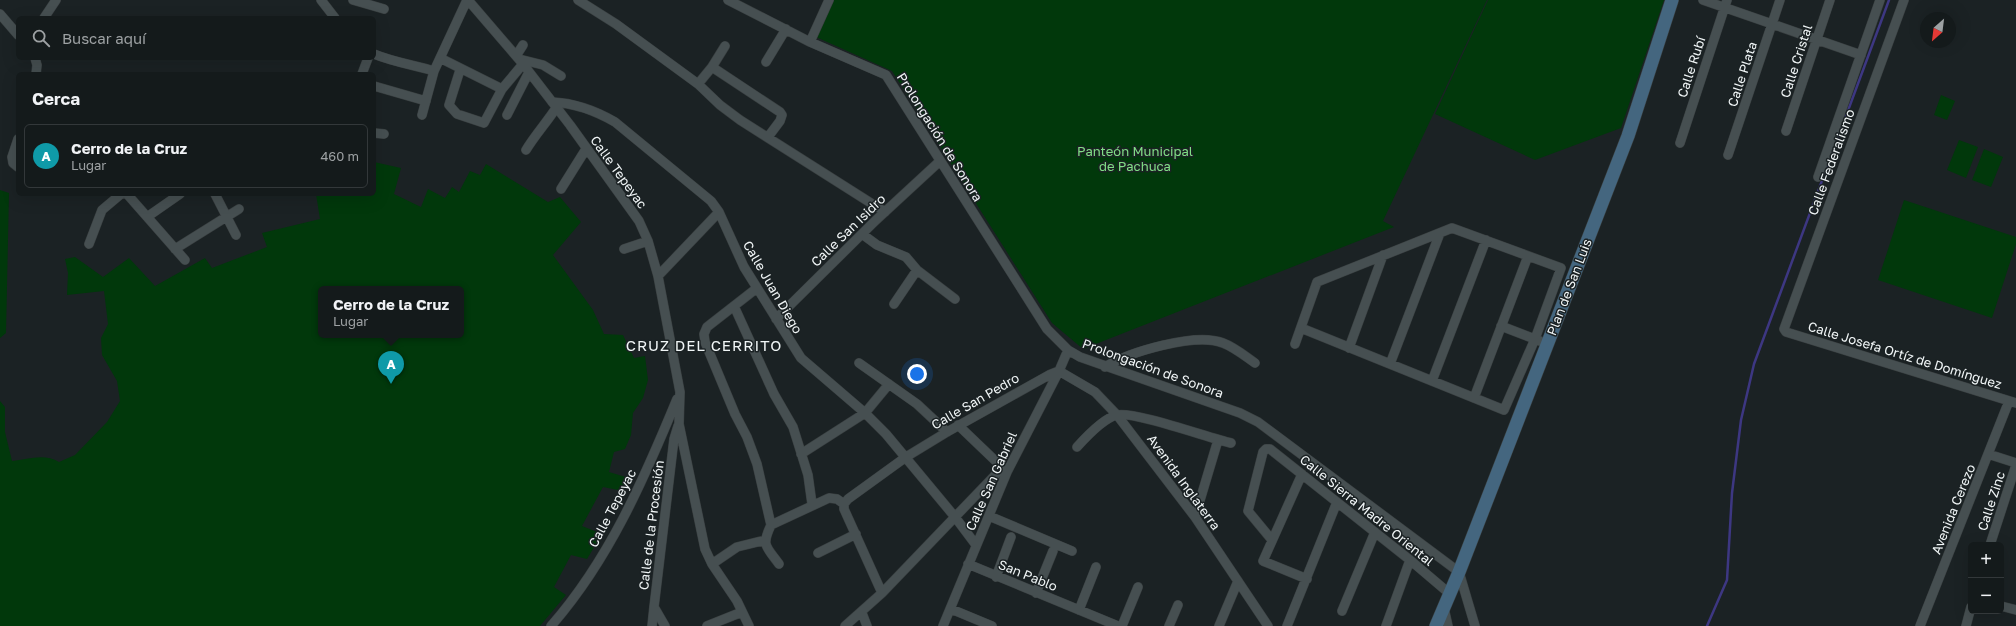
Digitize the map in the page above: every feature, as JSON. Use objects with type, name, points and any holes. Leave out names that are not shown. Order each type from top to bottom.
[{"type":"street","points":[[45,16],[56,0]]},
{"type":"street","points":[[321,0],[333,16]]},
{"type":"street","points":[[353,0],[384,9]]},
{"type":"street","points":[[422,115],[434,71],[467,0]]},
{"type":"street","name":"Calle Tepeyac","points":[[467,0],[520,60],[554,105],[638,221],[648,241],[658,276],[680,392],[678,424],[704,549],[712,564],[737,601],[749,626]]},
{"type":"street","points":[[578,0],[616,24],[698,84],[720,105],[880,216]]},
{"type":"street","name":"Prolongación de Sonora","points":[[728,0],[810,42],[886,75],[1047,329],[1068,350],[1105,367],[1240,413],[1258,422],[1459,572]]},
{"type":"street","points":[[810,42],[829,0]]},
{"type":"street","name":"Plan de San Luis","points":[[1436,626],[1459,572],[1628,136],[1672,0]]},
{"type":"street","points":[[1703,0],[1726,4],[1772,24],[1861,55]]},
{"type":"street","name":"Calle Plata","points":[[1728,155],[1780,0]]},
{"type":"street","name":"Calle Cristal","points":[[1786,131],[1830,0]]},
{"type":"street","name":"Calle Federalismo","points":[[1818,178],[1880,0]]},
{"type":"street","name":"Calle Federalismo","points":[[1786,332],[1784,329],[1904,0]]},
{"type":"street","name":"Calle Rubí","points":[[1680,143],[1726,4]]},
{"type":"street","points":[[0,14],[16,33]]},
{"type":"street","points":[[766,62],[786,29]]},
{"type":"street","points":[[460,70],[449,105],[457,114],[484,122],[520,60],[523,46]]},
{"type":"street","points":[[698,84],[712,67],[725,46]]},
{"type":"street","points":[[376,55],[393,62],[403,62],[434,71]]},
{"type":"street","points":[[440,58],[460,70],[502,89]]},
{"type":"street","points":[[36,60],[36,72]]},
{"type":"street","points":[[363,72],[367,60]]},
{"type":"street","points":[[520,60],[543,65],[561,76]]},
{"type":"street","points":[[712,67],[782,115],[780,121],[768,137]]},
{"type":"street","points":[[507,115],[529,72]]},
{"type":"street","points":[[376,87],[426,101]]},
{"type":"street","name":"Calle Juan Diego","points":[[554,105],[565,103],[595,112],[615,122],[711,201],[719,212],[744,267],[800,358],[865,413],[906,457],[955,516],[976,545]]},
{"type":"street","points":[[526,150],[534,137],[540,131],[554,105]]},
{"type":"street","points":[[376,133],[384,134]]},
{"type":"street","points":[[16,144],[12,157],[13,163],[16,165]]},
{"type":"street","points":[[561,189],[586,149]]},
{"type":"street","name":"Calle San Isidro","points":[[776,319],[880,216],[940,161]]},
{"type":"street","points":[[89,244],[102,210],[119,196]]},
{"type":"street","points":[[129,196],[185,260]]},
{"type":"street","points":[[147,217],[177,196]]},
{"type":"street","points":[[216,196],[236,235]]},
{"type":"street","points":[[175,249],[226,215],[239,209]]},
{"type":"street","points":[[658,276],[719,212]]},
{"type":"street","points":[[1295,344],[1318,282],[1452,228],[1561,268],[1535,339],[1504,410],[1301,328]]},
{"type":"street","points":[[1390,364],[1440,233]]},
{"type":"street","points":[[862,234],[877,245],[906,257],[917,270],[955,299]]},
{"type":"street","points":[[1432,381],[1486,240]]},
{"type":"street","points":[[624,249],[648,241]]},
{"type":"street","points":[[1349,348],[1383,256]]},
{"type":"street","points":[[1474,398],[1528,256]]},
{"type":"street","points":[[894,304],[917,270]]},
{"type":"street","points":[[758,288],[707,327],[704,338],[757,464],[771,525],[765,540],[766,547],[779,564]]},
{"type":"street","points":[[734,306],[774,394],[793,427],[808,475],[812,504]]},
{"type":"street","points":[[1501,326],[1547,343]]},
{"type":"street","name":"Calle Josefa Ortíz de Domínguez","points":[[1786,332],[2013,402]]},
{"type":"street","points":[[1105,367],[1115,361],[1166,344],[1204,339],[1223,342],[1255,362]]},
{"type":"street","name":"Calle San Gabriel","points":[[943,626],[1005,470],[1059,371],[1068,350]]},
{"type":"street","points":[[859,363],[917,404],[947,432]]},
{"type":"street","name":"Avenida Inglaterra","points":[[1059,371],[1095,392],[1117,415],[1195,517],[1268,626]]},
{"type":"street","name":"Calle San Pedro","points":[[844,504],[848,499],[906,457],[958,425],[1059,371]]},
{"type":"street","points":[[801,454],[865,413],[889,384]]},
{"type":"street","name":"Calle Tepeyac","points":[[551,626],[583,584],[610,543],[639,488],[680,392]]},
{"type":"street","name":"Avenida Cerezo","points":[[1920,626],[1988,454],[2013,402]]},
{"type":"street","points":[[1077,447],[1090,433],[1117,415],[1134,416],[1231,443]]},
{"type":"street","name":"Calle de la Procesión","points":[[665,626],[654,607],[674,440],[678,424]]},
{"type":"street","points":[[845,626],[862,613],[955,516],[1005,470],[958,425]]},
{"type":"street","points":[[1195,517],[1218,440]]},
{"type":"street","name":"Calle Sierra Madre Oriental","points":[[1272,540],[1248,511],[1263,452],[1266,449],[1270,449],[1302,474],[1410,560],[1450,594]]},
{"type":"street","points":[[1988,454],[2016,464]]},
{"type":"street","name":"Calle Zinc","points":[[1991,542],[2016,464]]},
{"type":"street","points":[[1302,474],[1263,561],[1307,579]]},
{"type":"street","points":[[771,525],[812,504],[829,498],[837,499],[844,504],[844,509],[882,593]]},
{"type":"street","points":[[1287,626],[1337,502]]},
{"type":"street","points":[[988,516],[1072,551]]},
{"type":"street","points":[[1342,611],[1375,532]]},
{"type":"street","points":[[818,553],[856,534]]},
{"type":"street","points":[[996,577],[1011,537]]},
{"type":"street","points":[[712,564],[737,547],[765,540]]},
{"type":"street","points":[[1036,592],[1053,551]]},
{"type":"street","points":[[1386,626],[1410,560]]},
{"type":"street","name":"San Pablo","points":[[968,564],[1078,610],[1097,622],[1120,626]]},
{"type":"street","points":[[1078,610],[1096,567]]},
{"type":"street","points":[[1459,572],[1475,626]]},
{"type":"street","points":[[1219,626],[1238,581]]},
{"type":"street","points":[[1120,626],[1138,587]]},
{"type":"street","points":[[1169,626],[1178,605]]},
{"type":"street","points":[[652,626],[654,607]]},
{"type":"street","points":[[2004,607],[2016,610]]},
{"type":"street","points":[[1444,608],[1448,626]]},
{"type":"street","points":[[951,609],[992,626]]},
{"type":"street","points":[[707,626],[742,612]]},
{"type":"street","points":[[862,613],[867,626]]},
{"type":"street","points":[[1966,626],[1969,614]]},
{"type":"street","points":[[727,626],[730,617]]},
{"type":"green space","name":"Panteón Municipal de Pachuca","points":[[833,0],[1487,0],[1383,221],[1394,227],[1083,349],[1052,323],[892,71],[816,37]]},
{"type":"green space","points":[[1488,0],[1664,0],[1621,128],[1535,160],[1435,114]]},
{"type":"green space","points":[[1941,95],[1955,101],[1947,120],[1934,115]]},
{"type":"green space","points":[[1959,140],[1978,147],[1966,178],[1947,170]]},
{"type":"green space","points":[[1984,149],[2003,157],[1991,187],[1972,180]]},
{"type":"green space","points":[[376,162],[401,168],[394,194],[421,207],[428,189],[445,198],[452,187],[459,192],[470,171],[480,175],[486,164],[548,202],[560,197],[581,222],[553,255],[593,310],[604,334],[623,335],[634,358],[645,356],[648,380],[643,398],[633,413],[631,435],[625,449],[614,452],[609,472],[629,478],[623,491],[603,487],[582,526],[602,534],[587,559],[571,555],[554,587],[566,595],[540,626],[0,626],[0,401],[5,407],[5,432],[12,461],[42,457],[54,459],[59,462],[75,455],[107,422],[120,401],[117,381],[102,355],[101,338],[108,324],[104,291],[67,295],[68,273],[65,259],[75,257],[103,277],[129,258],[155,286],[205,258],[212,268],[267,247],[262,233],[320,219],[316,196],[376,196]]},
{"type":"green space","points":[[0,190],[9,193],[6,333],[0,338]]},
{"type":"green space","points":[[1904,200],[2016,237],[2016,244],[1992,318],[1878,280]]},
{"type":"waterway","points":[[1707,626],[1727,580],[1732,493],[1741,420],[1754,364],[1889,0]]},
{"type":"place","name":"Cerro de la Cruz","points":[[391,384]]},
{"type":"district","name":"CRUZ DEL CERRITO","points":[[704,346]]}]
